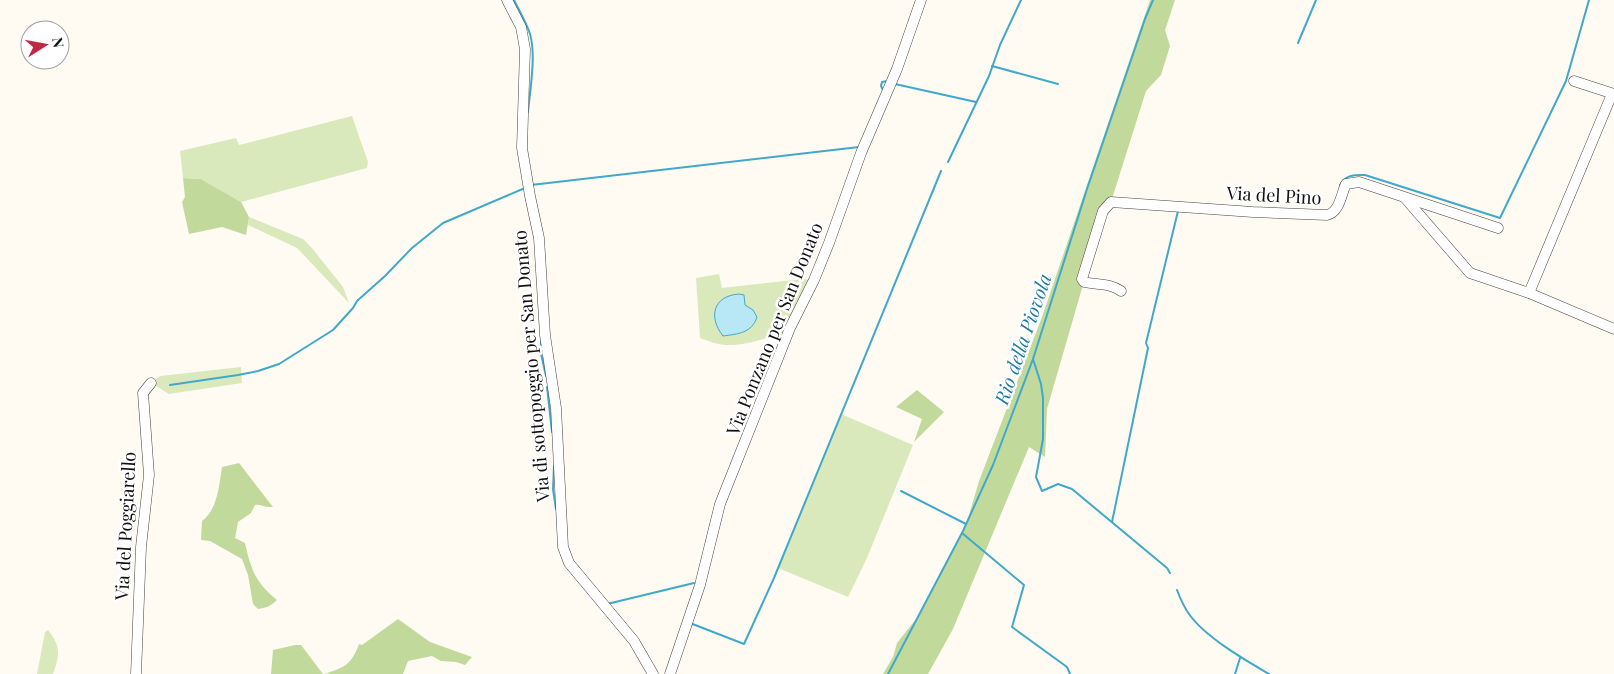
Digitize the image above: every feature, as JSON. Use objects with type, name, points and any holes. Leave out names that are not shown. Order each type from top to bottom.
[{"type":"street","name":"Via di sottopoggio per San Donato","points":[[506,0],[521,27],[525,49],[522,148],[528,187],[540,238],[545,335],[556,408],[563,547],[569,562],[634,641],[652,674]]},
{"type":"street","name":"Via Ponzano per San Donato","points":[[670,674],[700,584],[720,504],[790,328],[814,280],[829,243],[861,153],[897,69],[921,0]]},
{"type":"street","points":[[1529,293],[1613,94],[1574,81]]},
{"type":"street","name":"Via del Pino","points":[[1121,291],[1115,286],[1090,284],[1082,279],[1103,210],[1111,202],[1327,215],[1335,210],[1346,184],[1359,182],[1498,228]]},
{"type":"street","points":[[1402,196],[1470,273],[1529,293],[1614,328]]},
{"type":"street","name":"Via del Poggiarello","points":[[136,674],[142,547],[149,475],[143,393],[152,383]]},
{"type":"green space","points":[[1150,0],[1175,0],[1165,30],[1170,46],[1161,75],[1146,91],[1085,278],[1047,409],[1045,457],[1029,447],[953,629],[928,674],[883,674],[893,657],[897,643],[920,614],[966,525],[979,481],[1042,317]]},
{"type":"green space","points":[[352,116],[368,162],[367,168],[241,202],[201,179],[183,178],[180,151],[236,138],[239,145]]},
{"type":"green space","points":[[183,178],[201,179],[241,202],[249,217],[246,235],[222,227],[189,234],[182,202],[185,197]]},
{"type":"green space","points":[[249,217],[303,239],[343,287],[349,303],[297,248],[248,225]]},
{"type":"green space","points":[[719,274],[722,288],[803,279],[814,280],[789,330],[750,343],[727,345],[716,344],[700,338],[696,278]],"holes":[[[745,299],[745,305],[749,308],[742,332],[723,336]]]},
{"type":"green space","points":[[241,367],[242,383],[169,394],[151,383],[160,376]]},
{"type":"green space","points":[[917,390],[944,412],[914,442],[922,419],[896,407]]},
{"type":"green space","points":[[841,414],[913,445],[867,558],[848,597],[778,568]]},
{"type":"green space","points":[[239,463],[273,507],[255,505],[251,513],[238,522],[235,538],[245,543],[255,575],[264,588],[277,600],[273,604],[258,609],[253,604],[248,575],[242,559],[210,541],[201,540],[202,521],[215,503],[222,467]]},
{"type":"green space","points":[[398,619],[430,642],[472,657],[465,665],[441,661],[432,656],[408,661],[403,674],[325,674],[346,665],[353,657],[359,644],[362,645]]},
{"type":"green space","points":[[48,630],[57,646],[57,661],[53,674],[37,674],[45,632]]},
{"type":"green space","points":[[301,645],[323,674],[271,674],[273,650]]},
{"type":"water","points":[[739,294],[744,295],[745,305],[753,310],[757,317],[748,330],[723,336],[716,322],[716,309],[723,299]]},
{"type":"waterway","points":[[514,0],[531,40],[532,71],[528,112]]},
{"type":"waterway","points":[[948,162],[989,76],[1000,45],[1021,0]]},
{"type":"waterway","name":"Rio della Piovola","points":[[888,674],[963,531],[993,465],[1033,359],[1087,189],[1153,0]]},
{"type":"waterway","points":[[1298,43],[1316,0]]},
{"type":"waterway","points":[[1340,185],[1348,177],[1365,175],[1500,218],[1566,81],[1589,0]]},
{"type":"waterway","points":[[992,66],[1058,84]]},
{"type":"waterway","points":[[883,90],[882,82],[887,81]]},
{"type":"waterway","points":[[895,84],[976,102]]},
{"type":"waterway","points":[[531,185],[859,147]]},
{"type":"waterway","points":[[690,623],[744,644],[774,578],[941,171]]},
{"type":"waterway","points":[[170,385],[238,375],[279,364],[333,330],[357,301],[412,248],[443,223],[525,188]]},
{"type":"waterway","points":[[1112,522],[1148,348],[1146,343],[1178,211]]},
{"type":"waterway","points":[[541,342],[541,354],[546,376]]},
{"type":"waterway","points":[[1033,359],[1041,384],[1043,398],[1043,439],[1036,477],[1042,491],[1058,484],[1072,489],[1167,568],[1170,573]]},
{"type":"waterway","points":[[547,387],[552,432]]},
{"type":"waterway","points":[[554,466],[553,489],[556,509]]},
{"type":"waterway","points":[[901,491],[966,524]]},
{"type":"waterway","points":[[962,533],[1024,585],[1012,627],[1067,667],[1070,674]]},
{"type":"waterway","points":[[607,604],[694,583]]},
{"type":"waterway","points":[[1177,590],[1182,602],[1196,623],[1226,647],[1269,674]]},
{"type":"waterway","points":[[1235,674],[1240,658]]}]
